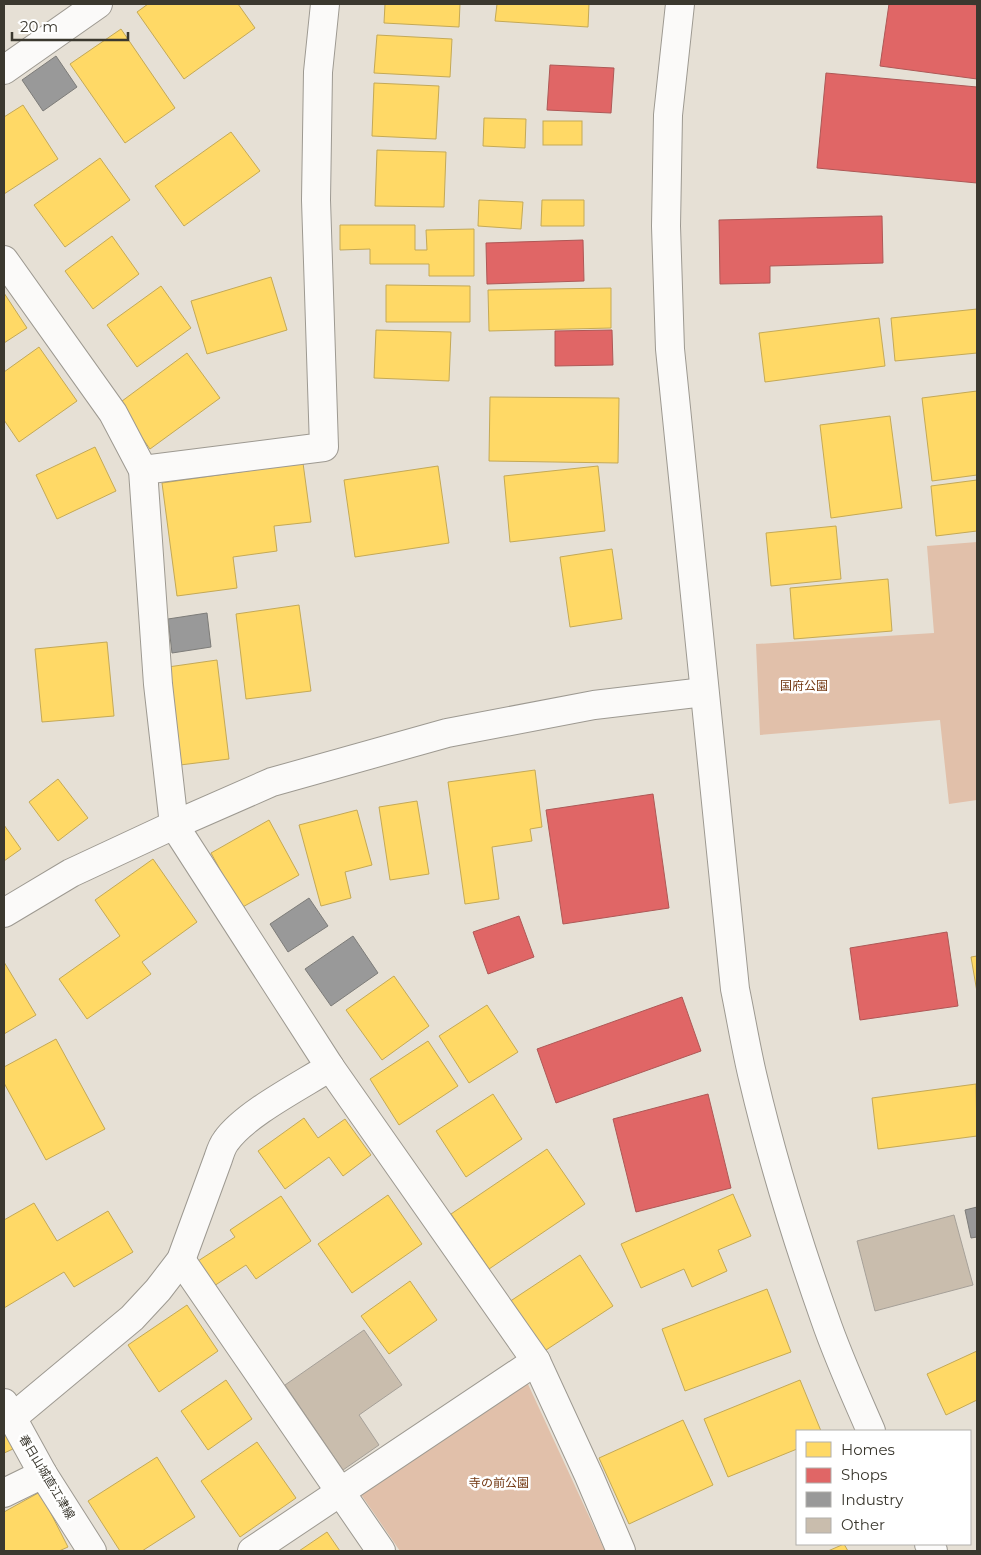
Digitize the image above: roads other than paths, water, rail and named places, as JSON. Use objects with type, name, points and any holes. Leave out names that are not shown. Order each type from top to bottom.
[{"type":"street","points":[[4,70],[98,4]]},
{"type":"street","points":[[143,470],[324,447],[316,200],[318,72],[325,4]]},
{"type":"street","points":[[680,4],[668,115],[666,226],[670,349],[735,989],[753,1078],[804,1258],[832,1337],[871,1430]]},
{"type":"street","points":[[4,260],[113,413],[143,470],[158,684],[174,825],[330,1067],[536,1361],[621,1551]]},
{"type":"street","points":[[4,913],[71,873],[272,782],[447,733],[594,705],[704,692]]},
{"type":"street","points":[[8,1410],[132,1318],[158,1290],[181,1260],[224,1143],[254,1115],[330,1067]]},
{"type":"street","points":[[181,1260],[381,1551]]},
{"type":"street","points":[[252,1551],[536,1361]]},
{"type":"street","name":"春日山城直江津線","points":[[8,1410],[44,1474],[92,1551]]},
{"type":"street","points":[[4,1492],[44,1474]]},
{"type":"park label","name":"国府公園","points":[[804,686]]},
{"type":"park label","name":"寺の前公園","points":[[499,1483]]}]
